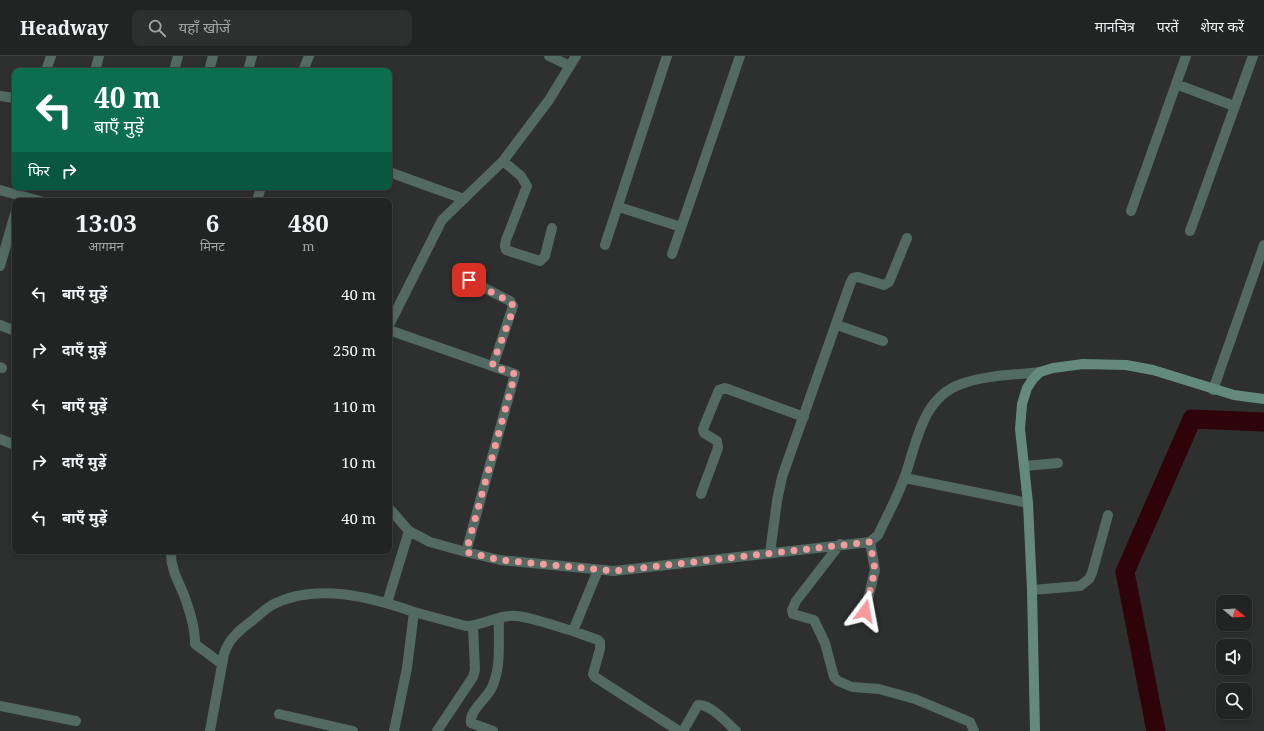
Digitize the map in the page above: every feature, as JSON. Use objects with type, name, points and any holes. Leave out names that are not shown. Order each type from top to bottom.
[{"type":"street","points":[[47,68],[51,56]]},
{"type":"street","points":[[96,68],[99,56]]},
{"type":"street","points":[[175,68],[178,56]]},
{"type":"street","points":[[210,68],[213,56]]},
{"type":"street","points":[[249,67],[252,56]]},
{"type":"street","points":[[304,68],[309,56]]},
{"type":"street","points":[[549,56],[570,66]]},
{"type":"street","points":[[392,319],[442,220],[503,161],[550,100],[576,56]]},
{"type":"street","points":[[605,245],[619,207],[667,56]]},
{"type":"street","points":[[672,254],[740,56]]},
{"type":"street","points":[[1131,212],[1186,56]]},
{"type":"street","points":[[1190,231],[1253,56]]},
{"type":"street","points":[[1176,84],[1234,106]]},
{"type":"street","points":[[0,96],[12,98]]},
{"type":"street","points":[[503,161],[521,176],[527,186],[504,246],[506,250],[540,260],[544,256],[552,228]]},
{"type":"street","points":[[392,173],[464,199]]},
{"type":"street","points":[[0,190],[19,198]]},
{"type":"street","points":[[619,207],[681,227]]},
{"type":"street","points":[[0,266],[7,250],[12,228]]},
{"type":"street","points":[[770,553],[779,489],[853,278],[858,277],[884,285],[889,282],[906,238]]},
{"type":"street","points":[[1213,390],[1264,245]]},
{"type":"street","points":[[469,280],[510,301],[513,306],[492,366]]},
{"type":"street","points":[[0,325],[12,330]]},
{"type":"street","points":[[837,325],[883,341]]},
{"type":"street","points":[[392,331],[515,374],[466,552]]},
{"type":"street","points":[[392,511],[409,531],[430,542],[500,560],[598,570],[614,571],[840,544],[870,542],[878,535],[905,478],[925,418],[932,405],[946,391],[961,384],[976,380],[1040,372],[1083,364],[1126,365],[1153,370],[1213,390],[1264,399]]},
{"type":"street","points":[[1035,731],[1032,590],[1028,503],[1020,429],[1022,404],[1027,388],[1040,372]]},
{"type":"street","points":[[701,494],[718,448],[718,442],[704,433],[703,429],[719,390],[725,388],[804,417]]},
{"type":"street","points":[[0,439],[12,444]]},
{"type":"street","points":[[1025,466],[1058,463]]},
{"type":"street","points":[[905,478],[1028,503]]},
{"type":"street","points":[[1032,590],[1080,586],[1090,580],[1108,515]]},
{"type":"street","points":[[387,603],[409,531]]},
{"type":"street","points":[[865,611],[875,570],[870,542]]},
{"type":"street","points":[[840,544],[796,601],[792,610],[793,614],[814,620],[825,643],[834,676],[838,681],[852,687],[879,689],[915,699],[970,722],[974,731]]},
{"type":"street","points":[[171,554],[174,571],[195,627],[196,644],[222,664]]},
{"type":"street","points":[[573,631],[598,570]]},
{"type":"street","points":[[210,731],[222,664],[227,645],[233,637],[271,605],[290,598],[324,594],[351,595],[387,603],[456,624],[474,626],[499,618],[519,616],[573,631],[598,640],[600,642],[593,674],[595,677],[679,731]]},
{"type":"street","points":[[394,731],[407,668],[414,612]]},
{"type":"street","points":[[493,731],[471,723],[471,721],[473,715],[491,689],[494,680],[497,661],[499,618]]},
{"type":"street","points":[[437,731],[473,677],[475,670],[474,626]]},
{"type":"street","points":[[683,731],[698,705],[702,705],[708,708],[736,731]]},
{"type":"street","points":[[0,706],[76,721]]},
{"type":"street","points":[[279,714],[353,731]]},
{"type":"waterway","points":[[1156,731],[1125,572],[1192,419],[1264,422]]},
{"type":"route","points":[[469,280],[512,303],[513,310],[492,366],[515,374],[466,552],[500,560],[614,571],[840,544],[870,542],[875,570],[865,611]]}]
